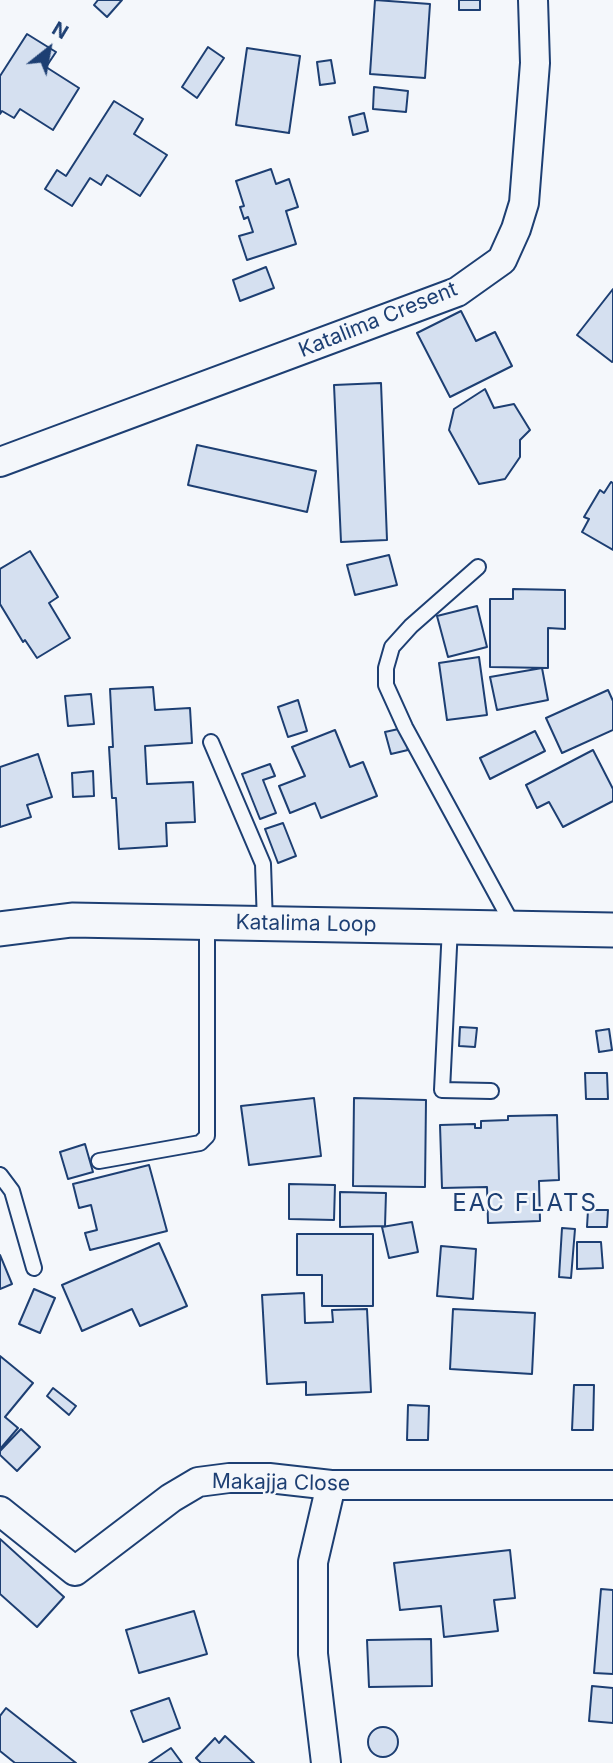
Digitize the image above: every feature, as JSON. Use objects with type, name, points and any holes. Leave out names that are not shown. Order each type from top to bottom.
[{"type":"street","name":"Katalima Cresent","points":[[0,462],[457,292],[502,260],[524,202],[534,63],[533,0]]},
{"type":"street","name":"Katalima Loop","points":[[0,929],[72,920],[613,930]]},
{"type":"street","name":"Makajja Close","points":[[0,1511],[75,1571],[171,1497],[198,1482],[255,1478],[331,1485],[613,1485]]},
{"type":"street","points":[[326,1763],[313,1654],[313,1562],[331,1485]]},
{"type":"lane","points":[[478,567],[411,626],[392,647],[386,668],[386,685],[405,727],[515,928]]},
{"type":"lane","points":[[211,741],[263,864],[265,924]]},
{"type":"lane","points":[[99,1161],[200,1143],[207,1136],[207,923]]},
{"type":"lane","points":[[450,927],[442,1090],[491,1091]]},
{"type":"lane","points":[[0,1175],[12,1191],[34,1268]]},
{"type":"building","points":[[98,0],[122,0],[107,17],[94,5]]},
{"type":"building","points":[[375,0],[430,4],[425,78],[370,74]]},
{"type":"building","points":[[459,0],[480,0],[480,10],[459,10]]},
{"type":"building","points":[[27,34],[56,52],[46,67],[79,88],[53,130],[20,109],[14,118],[2,111],[0,114],[0,76]]},
{"type":"building","points":[[208,47],[224,58],[197,98],[182,87]]},
{"type":"building","points":[[247,48],[300,56],[289,133],[236,125]]},
{"type":"building","points":[[331,60],[335,83],[320,85],[317,62]]},
{"type":"building","points":[[374,87],[408,91],[406,112],[373,109]]},
{"type":"building","points":[[114,101],[143,119],[134,134],[167,155],[140,196],[107,175],[101,185],[90,178],[72,206],[45,189],[57,170],[66,176]]},
{"type":"building","points":[[364,113],[368,131],[353,135],[349,117]]},
{"type":"building","points":[[271,169],[276,184],[289,179],[298,207],[286,211],[296,244],[247,260],[239,236],[253,232],[248,217],[244,219],[240,207],[244,206],[236,181]]},
{"type":"building","points":[[266,267],[274,288],[240,301],[233,280]]},
{"type":"building","points":[[613,289],[613,361],[612,362],[577,335]]},
{"type":"building","points":[[461,311],[476,341],[495,332],[512,366],[450,397],[417,333]]},
{"type":"building","points":[[381,383],[387,540],[341,542],[334,385]]},
{"type":"building","points":[[485,389],[494,408],[514,404],[530,430],[520,440],[520,457],[505,479],[479,484],[449,430],[454,409]]},
{"type":"building","points":[[197,445],[316,471],[307,512],[188,485]]},
{"type":"building","points":[[611,482],[613,550],[582,532],[589,519],[584,517],[600,490],[604,493]]},
{"type":"building","points":[[30,551],[58,597],[49,603],[70,638],[37,658],[25,640],[23,642],[0,604],[0,569]]},
{"type":"building","points":[[389,555],[397,585],[355,595],[347,565]]},
{"type":"building","points":[[513,589],[565,590],[565,629],[548,628],[548,668],[490,667],[490,599],[513,599]]},
{"type":"building","points":[[477,606],[487,647],[448,657],[437,616]]},
{"type":"building","points":[[479,657],[487,715],[447,720],[439,663]]},
{"type":"building","points":[[542,668],[548,700],[497,710],[490,677]]},
{"type":"building","points":[[153,687],[155,710],[190,708],[192,743],[145,746],[147,784],[193,782],[195,822],[166,823],[167,846],[119,849],[109,747],[113,747],[110,689]]},
{"type":"building","points":[[608,690],[613,701],[613,730],[562,753],[546,718]]},
{"type":"building","points":[[91,694],[94,724],[68,726],[65,696]]},
{"type":"building","points":[[298,700],[307,731],[288,737],[278,707]]},
{"type":"building","points":[[403,728],[408,750],[391,754],[385,732]]},
{"type":"building","points":[[335,730],[350,767],[363,762],[377,796],[321,818],[315,803],[290,813],[279,786],[305,776],[292,747]]},
{"type":"building","points":[[535,731],[545,751],[490,779],[480,758]]},
{"type":"building","points":[[593,750],[613,789],[613,801],[563,827],[549,802],[537,808],[526,785]]},
{"type":"building","points":[[38,754],[52,797],[27,805],[31,817],[0,827],[0,767]]},
{"type":"building","points":[[270,764],[275,776],[263,780],[276,813],[260,819],[242,774]]},
{"type":"building","points":[[93,771],[94,796],[73,797],[72,773]]},
{"type":"building","points":[[283,823],[296,856],[278,863],[265,829]]},
{"type":"building","points":[[460,1027],[477,1028],[475,1047],[459,1046]]},
{"type":"building","points":[[609,1029],[612,1050],[599,1052],[596,1031]]},
{"type":"building","points":[[585,1073],[607,1073],[608,1099],[586,1099]]},
{"type":"building","points":[[314,1098],[321,1156],[249,1165],[241,1106]]},
{"type":"building","points":[[354,1098],[426,1100],[425,1187],[353,1186]]},
{"type":"building","points":[[557,1115],[559,1180],[539,1181],[540,1221],[488,1223],[487,1187],[442,1188],[440,1125],[475,1124],[475,1128],[481,1128],[481,1121],[508,1120],[508,1116]]},
{"type":"building","points":[[85,1144],[93,1172],[68,1179],[60,1152]]},
{"type":"building","points":[[149,1165],[167,1231],[90,1250],[85,1233],[97,1230],[91,1205],[79,1208],[73,1184]]},
{"type":"building","points":[[289,1184],[335,1185],[334,1220],[289,1219]]},
{"type":"building","points":[[340,1192],[386,1193],[385,1226],[340,1227]]},
{"type":"building","points":[[588,1210],[608,1210],[607,1227],[587,1227]]},
{"type":"building","points":[[412,1222],[418,1252],[389,1258],[382,1227]]},
{"type":"building","points":[[562,1228],[575,1229],[571,1278],[559,1277]]},
{"type":"building","points":[[297,1234],[373,1234],[373,1306],[322,1306],[322,1275],[297,1275]]},
{"type":"building","points":[[577,1242],[601,1242],[603,1268],[577,1269]]},
{"type":"building","points":[[159,1243],[187,1306],[140,1326],[132,1309],[82,1331],[62,1285]]},
{"type":"building","points":[[441,1246],[476,1249],[473,1299],[437,1296]]},
{"type":"building","points":[[0,1255],[12,1284],[0,1289]]},
{"type":"building","points":[[34,1289],[55,1298],[40,1333],[19,1324]]},
{"type":"building","points":[[304,1293],[305,1323],[333,1322],[332,1310],[367,1309],[371,1392],[306,1395],[306,1382],[267,1384],[262,1295]]},
{"type":"building","points":[[453,1309],[535,1313],[532,1374],[450,1369]]},
{"type":"building","points":[[0,1356],[33,1383],[5,1417],[18,1428],[0,1449]]},
{"type":"building","points":[[574,1385],[594,1385],[593,1430],[572,1430]]},
{"type":"building","points":[[53,1388],[76,1406],[69,1415],[47,1396]]},
{"type":"building","points":[[408,1405],[429,1406],[428,1440],[407,1440]]},
{"type":"building","points":[[21,1429],[40,1447],[17,1471],[0,1455],[0,1451]]},
{"type":"building","points":[[0,1539],[64,1597],[37,1627],[0,1594]]},
{"type":"building","points":[[510,1550],[515,1598],[494,1600],[498,1631],[444,1637],[441,1606],[400,1610],[394,1563]]},
{"type":"building","points":[[601,1589],[613,1590],[613,1674],[594,1673]]},
{"type":"building","points":[[194,1611],[207,1654],[139,1673],[126,1630]]},
{"type":"building","points":[[431,1639],[432,1686],[369,1687],[367,1640]]},
{"type":"building","points":[[592,1686],[613,1688],[613,1723],[589,1721]]},
{"type":"building","points":[[169,1698],[180,1728],[143,1742],[131,1711]]},
{"type":"building","points":[[6,1708],[76,1763],[15,1763],[0,1751],[0,1716]]},
{"type":"building","points":[[383,1727],[393,1732],[398,1742],[393,1752],[383,1757],[373,1752],[368,1742],[373,1732]]},
{"type":"building","points":[[225,1736],[254,1763],[201,1763],[196,1758],[215,1738],[219,1743]]},
{"type":"building","points":[[171,1748],[182,1763],[149,1763]]},
{"type":"district","name":"EAC FLATS","points":[[525,1204]]}]
